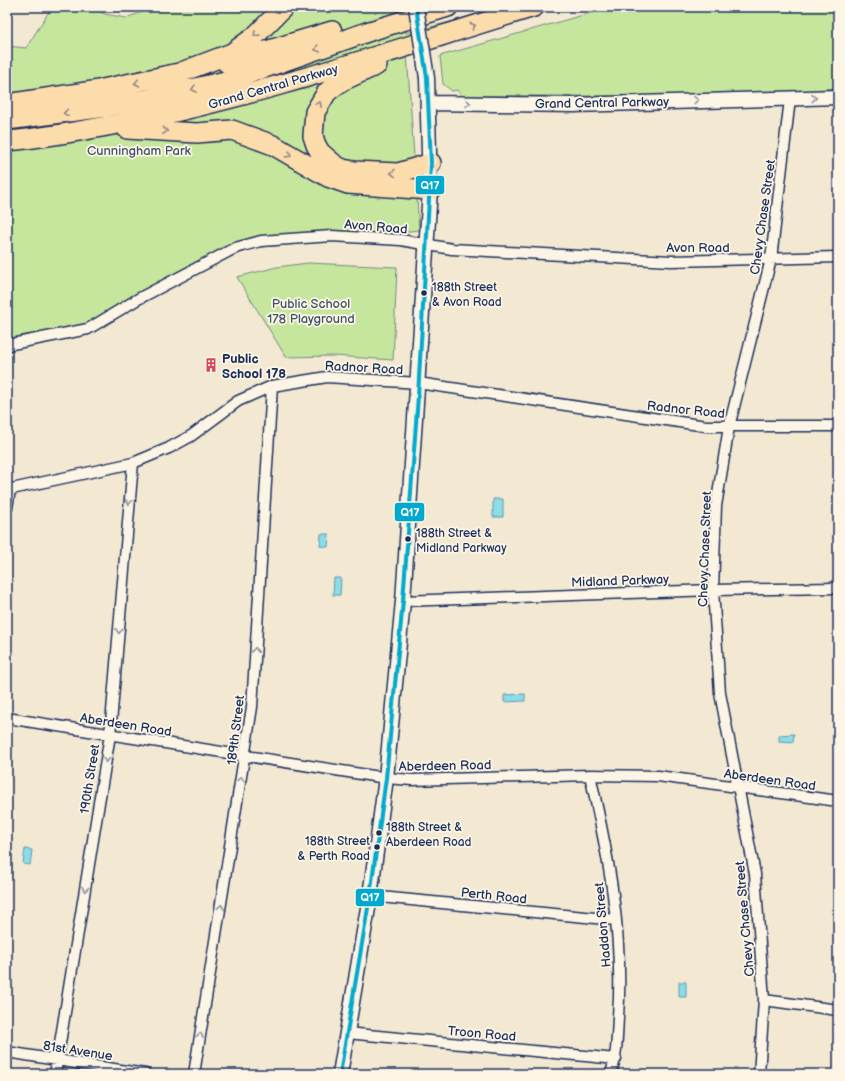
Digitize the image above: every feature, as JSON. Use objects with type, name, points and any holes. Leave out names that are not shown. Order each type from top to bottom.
[{"type":"highway","points":[[179,73],[232,53],[254,37],[284,7]]},
{"type":"highway","points":[[7,104],[93,91],[236,60],[411,7]]},
{"type":"highway","name":"Grand Central Parkway","points":[[7,120],[106,107],[216,83],[448,7]]},
{"type":"highway","name":"Grand Central Parkway","points":[[7,141],[98,128],[175,113],[250,94],[534,7]]},
{"type":"highway","points":[[431,163],[398,173],[343,169],[335,165],[320,152],[313,136],[313,124],[320,102],[327,92],[342,82],[443,34]]},
{"type":"highway","points":[[98,128],[197,133],[232,130],[273,145],[328,177],[348,184],[430,190]]},
{"type":"street","points":[[340,1074],[370,896],[386,778],[403,601],[427,245],[431,163],[427,78],[416,7]]},
{"type":"street","name":"Grand Central Parkway","points":[[429,103],[574,105],[667,100],[790,99],[838,96]]},
{"type":"street","name":"Chevy Chase Street","points":[[758,1074],[764,1000],[755,874],[720,693],[713,590],[716,506],[729,426],[771,259],[790,99]]},
{"type":"street","name":"Avon Road","points":[[7,345],[88,329],[138,299],[235,248],[261,241],[332,236],[400,240],[452,249],[671,261],[838,257]]},
{"type":"street","name":"Radnor Road","points":[[8,490],[133,463],[169,448],[191,436],[238,401],[272,386],[328,377],[418,383],[706,426],[838,426]]},
{"type":"street","name":"189th Street","points":[[194,1074],[252,707],[272,386]]},
{"type":"street","name":"190th Street","points":[[55,1074],[110,735],[133,463]]},
{"type":"street","points":[[7,508],[8,490]]},
{"type":"street","name":"Midland Parkway","points":[[403,601],[713,590],[838,588]]},
{"type":"street","name":"Aberdeen Road","points":[[7,718],[386,778],[412,780],[590,775],[658,776],[812,799],[838,801]]},
{"type":"street","name":"Haddon Street","points":[[590,775],[609,858],[616,920],[620,983],[616,1059],[611,1074]]},
{"type":"street","name":"Perth Road","points":[[370,896],[616,920]]},
{"type":"street","points":[[764,1000],[838,1010]]},
{"type":"street","name":"Troon Road","points":[[347,1033],[616,1059]]},
{"type":"street","name":"81st Avenue","points":[[7,1052],[145,1074]]},
{"type":"green space","name":"Cunningham Park","points":[[52,7],[90,7],[105,14],[126,18],[155,7],[404,7],[406,33],[474,16],[406,39],[419,230],[254,248],[191,272],[83,332],[7,344],[7,46],[26,48]]},
{"type":"green space","points":[[611,7],[838,7],[838,88],[740,96],[462,96],[457,90],[452,91],[443,84],[440,56]]},
{"type":"green space","name":"Public School 178 Playground","points":[[308,263],[397,267],[393,360],[334,356],[286,357],[237,277],[277,267]]},
{"type":"water","points":[[493,499],[503,499],[503,517],[493,517]]},
{"type":"water","points":[[321,534],[329,534],[328,547],[320,546]]},
{"type":"water","points":[[334,578],[341,578],[340,595],[333,595]]},
{"type":"water","points":[[525,694],[525,701],[504,702],[504,695]]},
{"type":"water","points":[[794,734],[793,742],[779,741],[779,735]]},
{"type":"water","points":[[25,849],[32,850],[30,865],[23,864]]},
{"type":"water","points":[[679,982],[686,982],[686,997],[679,997]]},
{"type":"transit line","name":"Q17","points":[[340,1074],[370,896],[386,778],[403,601],[418,396],[431,163],[427,78],[416,7]]},
{"type":"place","name":"188th Street & Avon Road","points":[[424,293]]},
{"type":"place","name":"Public School 178","points":[[211,365]]},
{"type":"place","name":"188th Street & Midland Parkway","points":[[408,539]]},
{"type":"place","name":"188th Street & Aberdeen Road","points":[[379,833]]},
{"type":"place","name":"188th Street & Perth Road","points":[[377,847]]}]
